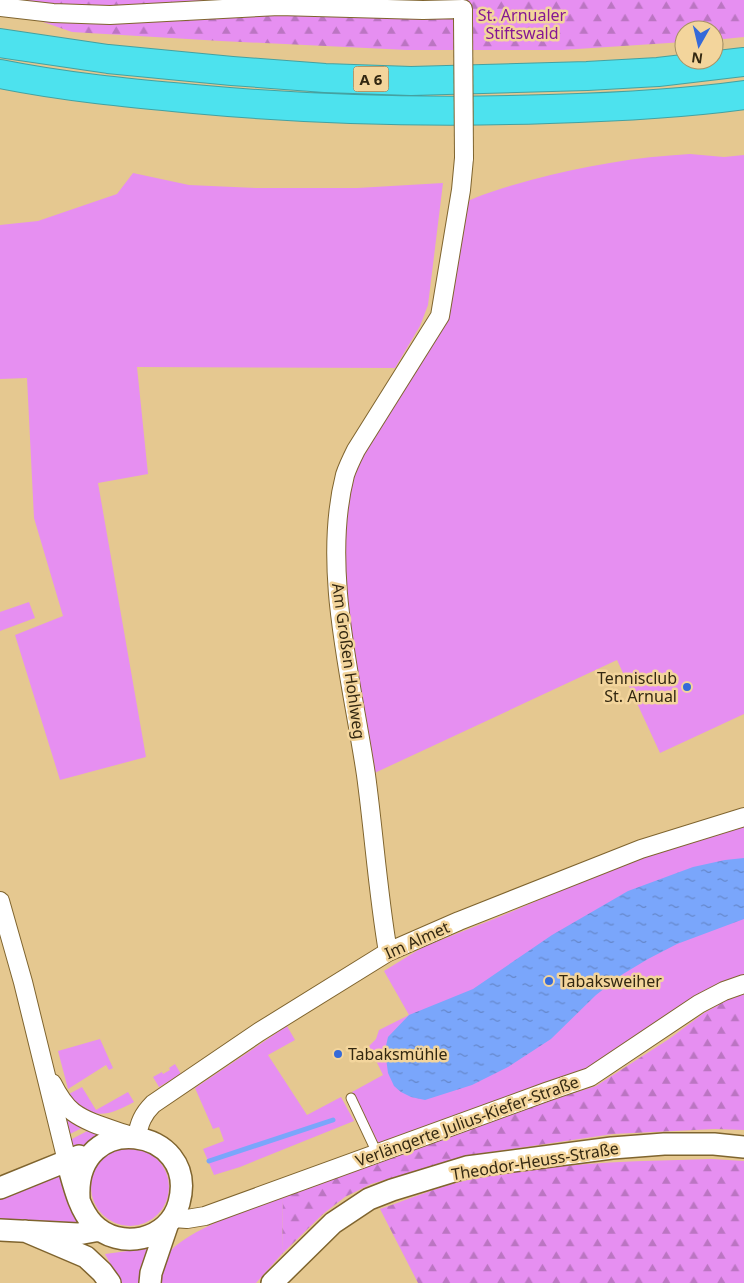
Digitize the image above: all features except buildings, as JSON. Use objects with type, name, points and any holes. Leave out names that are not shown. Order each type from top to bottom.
[{"type":"highway","name":"A 6","points":[[0,43],[108,59],[232,71],[325,78],[411,81],[658,72],[744,62]]},
{"type":"highway","name":"A 6","points":[[0,74],[102,90],[237,103],[410,112],[588,108],[744,95]]},
{"type":"street","name":"Am Großen Hohlweg","points":[[0,6],[53,13],[110,15],[270,6],[423,10],[463,9],[464,158],[461,190],[440,316],[356,450],[346,473],[336,542],[338,603],[366,777],[388,952]]},
{"type":"street","name":"Im Almet","points":[[134,1137],[141,1119],[153,1104],[259,1032],[388,952],[459,921],[641,849],[744,817]]},
{"type":"street","points":[[0,901],[67,1161],[87,1216],[102,1231],[123,1239],[148,1237],[159,1231],[170,1220]]},
{"type":"street","name":"Verlängerte Julius-Kiefer-Straße","points":[[170,1220],[205,1216],[590,1077],[699,1004],[724,991],[744,984]]},
{"type":"street","points":[[45,1072],[59,1096],[71,1110],[81,1116],[134,1137],[158,1144],[174,1161],[182,1184],[181,1196],[150,1272],[150,1283]]},
{"type":"street","points":[[0,1188],[96,1150],[114,1139],[134,1137]]},
{"type":"street","name":"Theodor-Heuss-Straße","points":[[272,1283],[333,1223],[369,1199],[392,1190],[467,1168],[612,1148],[674,1144],[714,1144],[744,1147]]},
{"type":"street","points":[[80,1198],[81,1172],[87,1160],[96,1150]]},
{"type":"street","points":[[0,1230],[78,1234],[102,1231]]},
{"type":"street","points":[[102,1231],[97,1248],[97,1258],[106,1278]]},
{"type":"street","points":[[25,1232],[86,1258],[106,1278]]},
{"type":"lane","points":[[350,1098],[377,1153]]},
{"type":"green space","name":"St. Arnualer Stiftswald","points":[[0,0],[744,0],[744,37],[724,39],[724,20],[674,20],[674,43],[562,50],[407,50],[72,32],[0,7]]},
{"type":"green space","points":[[690,154],[724,157],[744,155],[744,714],[660,753],[617,660],[366,777],[338,603],[346,473],[435,327],[458,206],[503,188],[570,170],[630,160]]},
{"type":"green space","points":[[133,173],[189,185],[256,188],[357,188],[443,183],[428,305],[420,326],[395,368],[137,367],[148,474],[98,483],[146,757],[60,780],[15,635],[63,616],[34,518],[27,378],[0,379],[0,225],[38,221],[117,194]]},
{"type":"green space","points":[[29,602],[35,618],[0,631],[0,612]]},
{"type":"green space","points":[[744,823],[744,976],[695,998],[587,1069],[379,1144],[352,1092],[383,1075],[369,1046],[376,1039],[379,1030],[409,1015],[384,971],[423,947],[499,917],[639,857]]},
{"type":"green space","points":[[744,994],[744,1130],[715,1129],[613,1134],[464,1156],[371,1184],[345,1197],[323,1214],[282,1254],[283,1196],[536,1105],[596,1086],[669,1039],[704,1013],[727,1000]]},
{"type":"green space","points":[[287,1026],[295,1040],[268,1055],[307,1115],[341,1097],[354,1121],[240,1167],[214,1175],[203,1149],[224,1141],[219,1127],[213,1129],[195,1088]]},
{"type":"green space","points":[[100,1039],[113,1068],[109,1070],[106,1065],[68,1089],[58,1051]]},
{"type":"green space","points":[[175,1064],[181,1074],[159,1087],[153,1077],[170,1070],[169,1068]]},
{"type":"green space","points":[[82,1087],[96,1110],[128,1092],[134,1102],[107,1113],[99,1114],[92,1112],[84,1109],[69,1094]]},
{"type":"green space","points":[[64,1115],[86,1126],[68,1135]]},
{"type":"green space","points":[[93,1128],[108,1135],[72,1150],[70,1140]]},
{"type":"green space","points":[[130,1148],[145,1151],[158,1159],[166,1172],[169,1187],[166,1202],[158,1215],[145,1223],[130,1226],[115,1223],[102,1215],[94,1202],[91,1187],[94,1172],[102,1159],[115,1151]]},
{"type":"green space","points":[[712,1159],[744,1161],[744,1283],[418,1283],[380,1209],[446,1186],[498,1174],[559,1166]]},
{"type":"green space","points":[[60,1173],[63,1175],[79,1228],[0,1220],[0,1198]]},
{"type":"green space","points":[[283,1196],[282,1254],[256,1283],[158,1283],[166,1257],[186,1238],[219,1221]]},
{"type":"green space","points":[[150,1248],[142,1265],[140,1283],[121,1283],[105,1254]]},
{"type":"water","name":"Tabaksweiher","points":[[744,858],[744,919],[677,944],[623,974],[596,995],[551,1039],[508,1067],[472,1085],[425,1100],[411,1097],[394,1086],[388,1073],[385,1050],[388,1037],[409,1015],[473,989],[552,935],[628,891],[693,867]]},
{"type":"waterway","points":[[209,1161],[333,1120]]},
{"type":"place","name":"Tennisclub St. Arnual","points":[[687,687]]},
{"type":"place","name":"Tabaksweiher","points":[[549,981]]},
{"type":"place","name":"Tabaksmühle","points":[[338,1054]]}]
